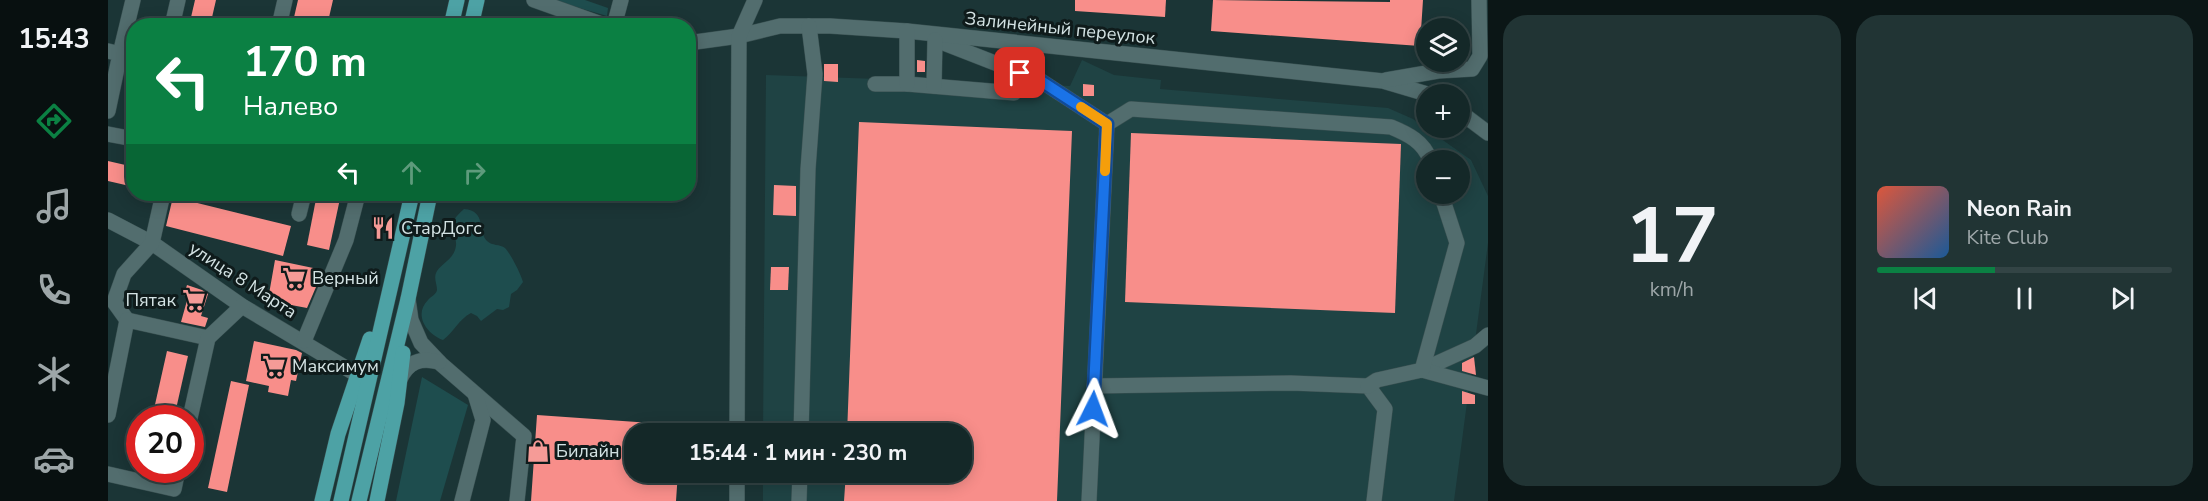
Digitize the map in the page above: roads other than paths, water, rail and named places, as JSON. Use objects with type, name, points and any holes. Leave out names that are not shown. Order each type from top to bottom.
[{"type":"main road","points":[[453,18],[457,0]]},
{"type":"main road","points":[[473,18],[477,0]]},
{"type":"main road","points":[[341,501],[410,201]]},
{"type":"main road","points":[[359,501],[408,299],[429,201]]},
{"type":"main road","points":[[322,501],[338,434],[356,375],[388,292]]},
{"type":"main road","points":[[377,501],[397,403],[408,299]]},
{"type":"street","points":[[129,18],[133,0]]},
{"type":"street","points":[[174,18],[178,0]]},
{"type":"street","points":[[281,18],[285,0]]},
{"type":"street","points":[[534,0],[585,18]]},
{"type":"street","points":[[616,18],[621,0]]},
{"type":"street","points":[[737,423],[739,36],[755,0]]},
{"type":"street","points":[[1383,81],[1438,71],[1472,69],[1480,56],[1479,0]]},
{"type":"street","name":"Залинейный переулок","points":[[696,42],[739,36],[780,26],[913,32],[1383,81],[1416,91]]},
{"type":"street","points":[[801,423],[808,169],[815,74],[809,26]]},
{"type":"street","points":[[108,111],[126,32]]},
{"type":"street","points":[[907,84],[913,32],[1041,81],[1107,124]]},
{"type":"street","points":[[934,86],[935,40]]},
{"type":"street","points":[[875,84],[907,84],[1014,93]]},
{"type":"street","points":[[1107,124],[1131,109],[1391,127],[1413,136],[1423,150]]},
{"type":"street","points":[[1470,120],[1488,133]]},
{"type":"street","points":[[1089,501],[1107,124]]},
{"type":"street","points":[[108,134],[126,138]]},
{"type":"street","points":[[162,201],[152,243],[124,274],[114,302],[127,320],[208,338]]},
{"type":"street","points":[[299,214],[302,201]]},
{"type":"street","points":[[304,341],[346,240],[356,201]]},
{"type":"street","points":[[1422,370],[1457,243],[1444,204]]},
{"type":"street","name":"улица 8 Марта","points":[[108,220],[152,243],[242,306],[304,341],[356,375]]},
{"type":"street","points":[[408,299],[411,320],[421,343],[439,362],[524,436],[518,501]]},
{"type":"street","points":[[193,405],[208,338],[242,306]]},
{"type":"street","points":[[108,415],[127,320]]},
{"type":"street","points":[[1095,386],[1291,383],[1368,386],[1377,380],[1422,370],[1474,346],[1488,335]]},
{"type":"street","points":[[400,379],[410,365],[418,360],[427,359],[439,362]]},
{"type":"street","points":[[1422,370],[1488,388]]},
{"type":"street","points":[[1368,386],[1385,409],[1374,501]]},
{"type":"street","points":[[462,501],[483,420],[475,393]]},
{"type":"street","points":[[108,474],[126,478]]},
{"type":"street","points":[[148,483],[174,489],[175,483]]},
{"type":"street","points":[[737,483],[737,501]]},
{"type":"street","points":[[799,501],[800,483]]},
{"type":"place","name":"СтарДогс","points":[[383,228]]},
{"type":"place","name":"Верный","points":[[294,278]]},
{"type":"place","name":"Пятак","points":[[194,300]]},
{"type":"place","name":"Максимум","points":[[274,366]]},
{"type":"place","name":"Билайн","points":[[538,451]]}]
